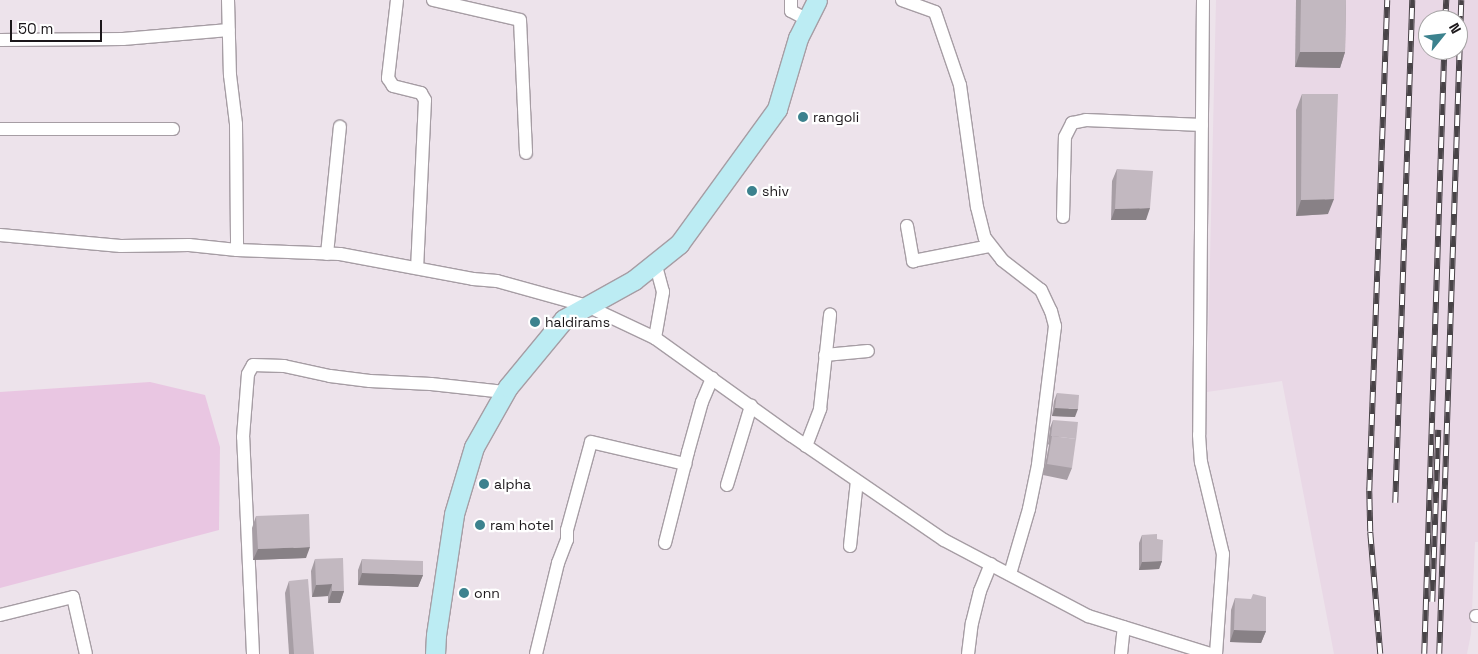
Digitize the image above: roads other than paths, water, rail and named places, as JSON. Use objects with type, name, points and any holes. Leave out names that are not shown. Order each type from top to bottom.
[{"type":"main road","points":[[435,654],[436,635],[454,514],[474,447],[505,392],[564,319],[634,280],[679,244],[777,109],[798,38],[817,0]]},
{"type":"street","points":[[228,0],[230,75],[236,124],[237,250]]},
{"type":"street","points":[[396,0],[388,78],[393,86],[421,93],[425,100],[417,268]]},
{"type":"street","points":[[433,0],[520,20],[526,153]]},
{"type":"street","points":[[791,0],[791,11],[806,19]]},
{"type":"street","points":[[902,0],[935,12],[960,85],[977,207],[985,238],[1002,260],[1041,290],[1052,311],[1055,326],[1038,465],[1029,509],[1010,574]]},
{"type":"street","points":[[1203,0],[1199,435],[1201,462],[1223,554],[1216,654]]},
{"type":"street","points":[[0,40],[123,39],[229,30]]},
{"type":"street","points":[[1063,217],[1065,137],[1072,123],[1086,120],[1202,125]]},
{"type":"street","points":[[327,254],[340,127]]},
{"type":"street","points":[[0,129],[173,130]]},
{"type":"street","points":[[907,226],[912,258],[917,262],[990,246]]},
{"type":"street","points":[[0,235],[121,246],[189,245],[237,250],[327,254],[522,287],[588,306],[654,338],[806,446],[944,540],[1088,616],[1210,654]]},
{"type":"street","points":[[654,338],[663,292],[655,263]]},
{"type":"street","points":[[806,446],[820,409],[830,315]]},
{"type":"street","points":[[825,355],[868,351]]},
{"type":"street","points":[[253,654],[243,437],[248,374],[253,365],[284,366],[330,376],[370,381],[431,384],[505,392]]},
{"type":"street","points":[[665,543],[702,402],[712,378]]},
{"type":"street","points":[[727,485],[751,406]]},
{"type":"street","points":[[536,654],[558,563],[567,540],[567,530],[592,442],[685,464]]},
{"type":"street","points":[[850,546],[857,481]]},
{"type":"street","points":[[968,654],[972,623],[990,564]]},
{"type":"street","points":[[0,615],[73,597],[86,654]]},
{"type":"street","points":[[1121,654],[1124,627]]},
{"type":"railway","points":[[1380,654],[1370,532],[1369,491],[1387,0]]},
{"type":"railway","points":[[1395,503],[1412,0]]},
{"type":"railway","points":[[1446,0],[1446,10]]},
{"type":"railway","points":[[1439,654],[1461,0]]},
{"type":"railway","points":[[1424,654],[1444,60]]},
{"type":"railway","points":[[1432,602],[1438,430]]},
{"type":"place","name":"rangoli","points":[[803,117]]},
{"type":"place","name":"shiv","points":[[752,191]]},
{"type":"place","name":"haldirams","points":[[535,322]]},
{"type":"place","name":"alpha","points":[[484,484]]},
{"type":"place","name":"ram hotel","points":[[480,525]]},
{"type":"place","name":"onn","points":[[464,593]]}]
